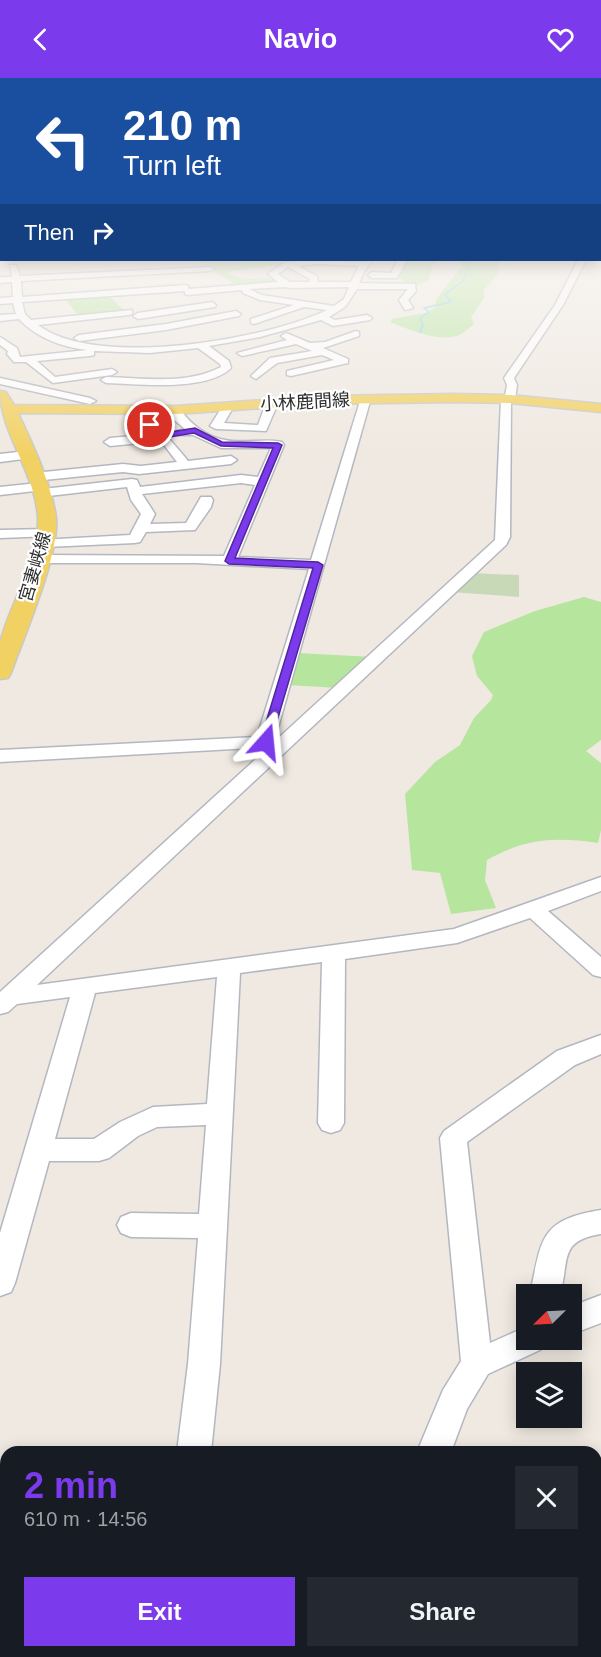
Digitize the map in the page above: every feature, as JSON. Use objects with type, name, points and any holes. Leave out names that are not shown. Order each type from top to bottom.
[{"type":"main road","name":"小林鹿間線","points":[[6,411],[98,390],[141,409],[176,410],[366,398],[508,399],[601,408]]},
{"type":"main road","name":"宮妻峡線","points":[[0,394],[34,476],[47,515],[44,545],[0,670]]},
{"type":"street","points":[[20,310],[26,321],[44,334],[108,350]]},
{"type":"street","points":[[128,310],[203,346],[227,364],[226,368],[213,376],[195,380]]},
{"type":"street","points":[[0,327],[26,321],[77,315],[133,314],[171,310]]},
{"type":"street","points":[[225,310],[344,361],[291,373]]},
{"type":"street","points":[[62,340],[164,328],[237,310]]},
{"type":"street","points":[[254,321],[287,310]]},
{"type":"street","points":[[344,310],[353,311]]},
{"type":"street","points":[[4,1000],[288,741],[501,542],[508,399],[512,385],[509,378],[556,310]]},
{"type":"street","points":[[13,366],[108,350],[160,350],[203,346],[353,311]]},
{"type":"street","points":[[330,343],[316,335],[337,326],[353,311]]},
{"type":"street","points":[[337,326],[353,311]]},
{"type":"street","points":[[337,326],[353,311]]},
{"type":"street","points":[[0,318],[26,321]]},
{"type":"street","points":[[309,320],[362,328]]},
{"type":"street","points":[[196,360],[219,357],[311,333],[295,325]]},
{"type":"street","points":[[308,346],[330,343],[356,334],[337,326]]},
{"type":"street","points":[[136,332],[160,350]]},
{"type":"street","points":[[228,333],[242,338]]},
{"type":"street","points":[[0,340],[44,334]]},
{"type":"street","points":[[0,340],[13,350],[12,354],[15,359],[31,362],[38,370],[43,369],[50,384],[98,390]]},
{"type":"street","points":[[98,390],[128,350]]},
{"type":"street","points":[[256,376],[274,360],[322,352]]},
{"type":"street","points":[[0,381],[98,390],[158,374],[195,380],[208,387]]},
{"type":"street","points":[[266,742],[366,398]]},
{"type":"street","points":[[228,406],[216,426],[262,429],[272,403]]},
{"type":"street","points":[[141,409],[144,417],[163,436],[185,465]]},
{"type":"street","points":[[176,410],[177,417],[195,431],[221,444],[278,445],[229,561]]},
{"type":"street","points":[[110,442],[195,431]]},
{"type":"street","points":[[0,458],[34,476],[132,483],[148,514],[135,539],[44,545]]},
{"type":"street","points":[[0,491],[34,476],[125,459]]},
{"type":"street","points":[[34,476],[123,468],[139,470],[231,460]]},
{"type":"street","points":[[135,491],[241,479],[263,482]]},
{"type":"street","points":[[141,528],[190,527],[206,500]]},
{"type":"street","points":[[0,534],[44,545],[229,561],[318,565]]},
{"type":"street","points":[[0,756],[288,741]]},
{"type":"street","points":[[4,1000],[457,936],[601,884]]},
{"type":"street","points":[[534,909],[601,969]]},
{"type":"street","points":[[331,1123],[334,954]]},
{"type":"street","points":[[195,1446],[204,1364],[229,968]]},
{"type":"street","points":[[0,1283],[85,987]]},
{"type":"street","points":[[477,1364],[453,1138],[566,1058],[601,1044]]},
{"type":"street","points":[[39,1150],[99,1150],[129,1129],[153,1117],[218,1114]]},
{"type":"street","points":[[547,1284],[556,1242],[578,1225],[601,1222]]},
{"type":"street","points":[[131,1225],[212,1226]]},
{"type":"street","points":[[582,1316],[601,1309]]},
{"type":"street","points":[[436,1446],[454,1401],[477,1364],[516,1346]]},
{"type":"green space","points":[[74,310],[125,311],[80,317]]},
{"type":"green space","points":[[432,310],[476,310],[471,317],[474,324],[459,335],[452,337],[424,334],[390,322],[392,319],[426,313]]},
{"type":"green space","points":[[470,573],[519,575],[519,597],[451,592]]},
{"type":"green space","points":[[584,597],[601,602],[601,740],[586,751],[601,763],[601,830],[598,843],[568,840],[541,841],[528,843],[501,853],[487,860],[485,880],[496,908],[451,914],[440,873],[412,870],[405,794],[435,762],[460,745],[474,718],[491,700],[493,695],[477,676],[472,656],[484,632],[535,611]]},
{"type":"green space","points":[[298,653],[372,657],[339,688],[287,685]]},
{"type":"waterway","points":[[422,328],[420,318],[429,312],[426,310]]},
{"type":"waterway","points":[[420,332],[422,327]]},
{"type":"route","points":[[150,425],[163,436],[195,431],[221,444],[278,445],[229,561],[318,565],[266,742]]}]
